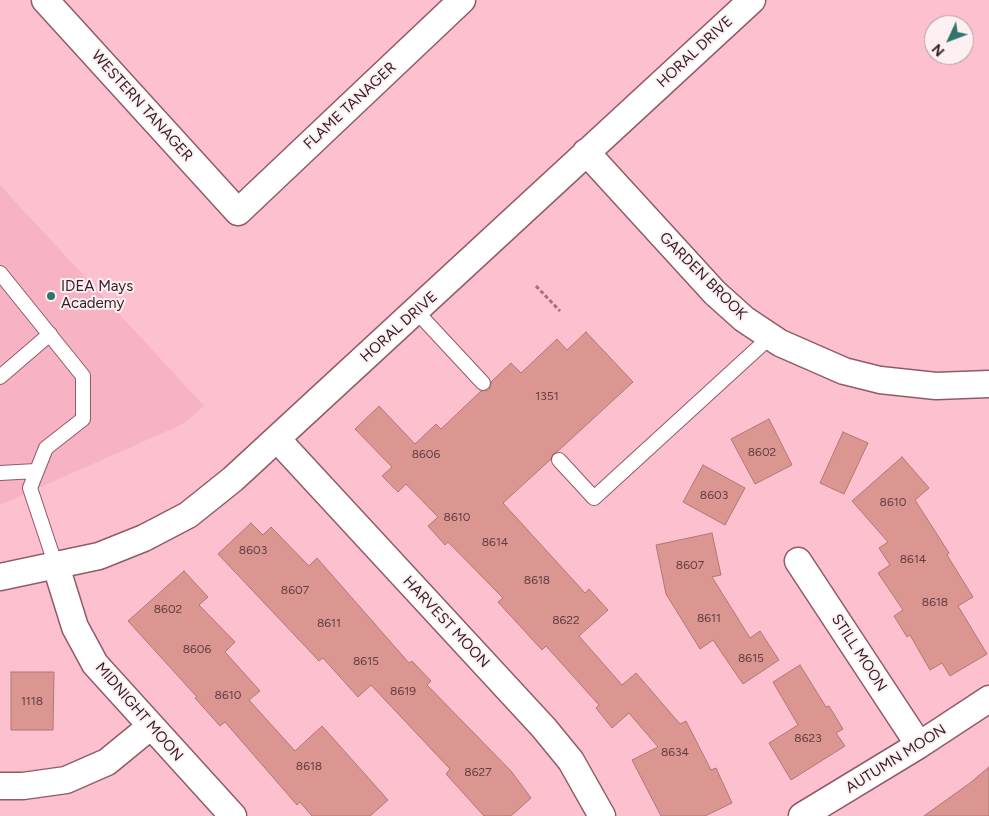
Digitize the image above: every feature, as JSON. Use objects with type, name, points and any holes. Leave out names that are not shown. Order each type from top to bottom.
[{"type":"street","name":"WESTERN TANAGER","points":[[45,0],[238,212]]},
{"type":"street","name":"FLAME TANAGER","points":[[238,212],[462,0]]},
{"type":"street","name":"HORAL DRIVE","points":[[0,577],[99,556],[144,538],[188,515],[233,480],[752,0]]},
{"type":"street","name":"GARDEN BROOK","points":[[586,152],[716,293],[744,319],[770,337],[828,365],[880,380],[928,386],[989,384]]},
{"type":"street","name":"HARVEST MOON","points":[[277,439],[544,728],[571,761],[602,816]]},
{"type":"street","name":"STILL MOON","points":[[798,561],[920,745]]},
{"type":"street","name":"MIDNIGHT MOON","points":[[56,566],[75,627],[95,664],[233,816]]},
{"type":"street","name":"AUTUMN MOON","points":[[802,816],[920,745],[989,699]]},
{"type":"street","points":[[0,786],[23,786],[66,780],[107,762],[151,726]]},
{"type":"lane","points":[[2,278],[83,376],[83,419],[46,448],[30,488],[56,566]]},
{"type":"lane","points":[[416,311],[483,383]]},
{"type":"lane","points":[[0,377],[50,334]]},
{"type":"lane","points":[[559,460],[594,498],[770,337]]},
{"type":"lane","points":[[0,473],[36,471]]},
{"type":"path","points":[[536,286],[560,311]]},
{"type":"shaded area","name":"IDEA Mays Academy","points":[[0,185],[204,406],[183,424],[0,505]]},
{"type":"building","points":[[586,332],[633,382],[553,454],[551,459],[503,503],[585,593],[589,589],[608,610],[579,636],[622,685],[636,673],[680,724],[686,721],[711,770],[716,768],[732,803],[705,816],[661,816],[632,760],[658,747],[629,713],[612,728],[596,708],[599,705],[546,646],[542,650],[498,602],[503,598],[448,542],[445,545],[428,526],[438,517],[406,484],[398,492],[382,476],[392,467],[355,429],[379,406],[415,444],[436,424],[441,429],[481,391],[489,390],[492,381],[511,363],[521,373],[557,339],[567,350]]},
{"type":"building","points":[[769,419],[792,465],[755,484],[731,439]]},
{"type":"building","points":[[843,432],[868,443],[844,494],[820,483]]},
{"type":"building","points":[[902,457],[929,488],[915,500],[949,553],[947,555],[973,597],[958,606],[987,654],[950,676],[942,663],[930,670],[910,635],[907,637],[894,616],[903,610],[878,573],[890,565],[879,548],[888,542],[852,501]]},
{"type":"building","points":[[703,465],[745,488],[725,525],[683,502]]},
{"type":"building","points":[[251,523],[263,535],[271,527],[309,566],[317,558],[409,663],[412,661],[431,681],[427,685],[511,771],[531,798],[511,816],[484,816],[446,774],[450,769],[371,685],[358,697],[323,658],[319,661],[218,554]]},
{"type":"building","points":[[712,533],[721,575],[712,577],[750,638],[760,631],[779,660],[743,684],[713,640],[700,649],[666,594],[656,545]]},
{"type":"building","points":[[184,571],[208,597],[199,605],[235,642],[225,652],[260,691],[249,700],[295,751],[322,726],[388,800],[370,816],[312,816],[300,802],[297,805],[225,722],[220,726],[195,698],[197,697],[128,621]]},
{"type":"building","points":[[800,665],[826,707],[829,706],[843,729],[836,733],[845,746],[791,780],[769,743],[798,725],[773,682]]},
{"type":"building","points":[[11,672],[54,672],[53,730],[11,730]]},
{"type":"building","points":[[989,767],[989,816],[924,816],[970,783]]},
{"type":"place","name":"IDEA Mays Academy","points":[[51,296]]}]
